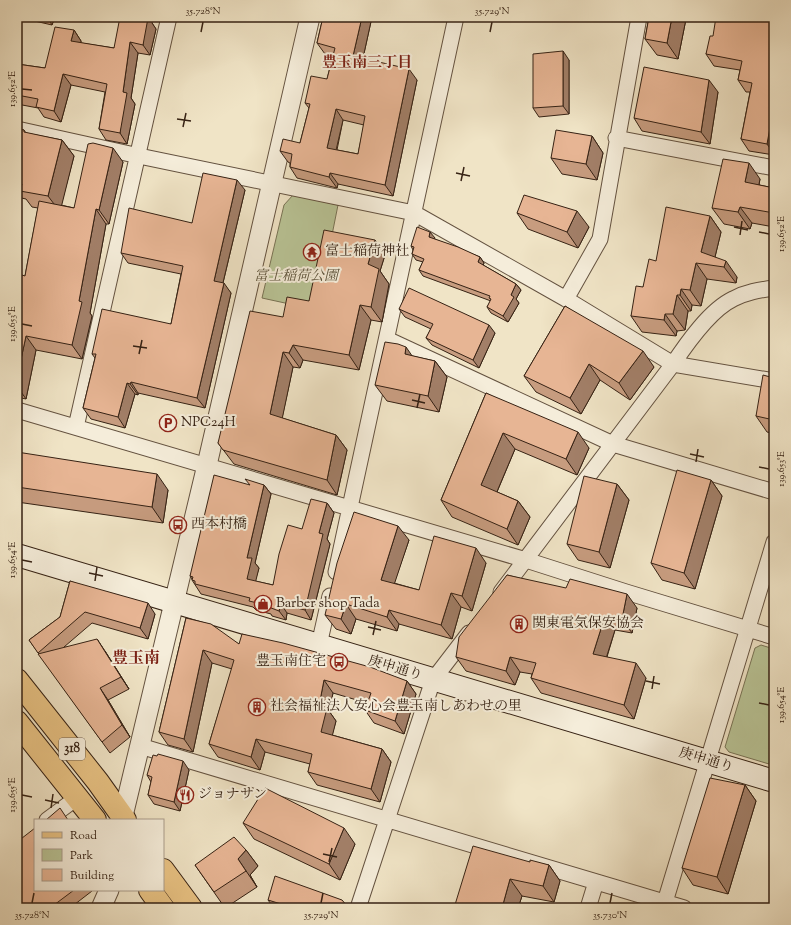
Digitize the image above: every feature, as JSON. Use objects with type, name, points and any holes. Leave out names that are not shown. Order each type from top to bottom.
[{"type":"main road","name":"庚申通り","points":[[17,555],[774,781]]},
{"type":"main road","name":"318","points":[[17,680],[98,782],[123,818]]},
{"type":"main road","name":"318","points":[[17,722],[78,796],[94,819]]},
{"type":"main road","points":[[164,871],[191,908]]},
{"type":"main road","points":[[151,891],[163,908]]},
{"type":"street","points":[[76,427],[139,156],[169,17]]},
{"type":"street","points":[[123,818],[273,184],[310,17]]},
{"type":"street","points":[[319,645],[351,509],[386,339],[456,17]]},
{"type":"street","points":[[566,299],[600,239],[616,138],[639,17]]},
{"type":"street","points":[[17,129],[414,213],[566,299],[674,364],[774,381]]},
{"type":"street","points":[[616,138],[774,168]]},
{"type":"street","points":[[492,604],[674,364],[684,348],[710,317],[732,299],[755,290],[774,288]]},
{"type":"street","points":[[386,339],[613,444],[774,492]]},
{"type":"street","points":[[17,410],[526,560],[774,637]]},
{"type":"street","points":[[665,902],[774,542]]},
{"type":"street","points":[[358,908],[434,680],[477,623]]},
{"type":"street","points":[[140,746],[684,908]]},
{"type":"street","points":[[48,819],[78,796]]},
{"type":"street","points":[[588,908],[596,882]]},
{"type":"street","points":[[101,908],[109,891]]},
{"type":"green space","name":"富士稲荷公園","points":[[293,195],[338,205],[317,310],[262,298],[284,205]]},
{"type":"green space","points":[[761,645],[774,649],[774,743],[769,764],[729,752],[725,747],[755,648]]},
{"type":"building","points":[[120,17],[148,18],[143,45],[130,42],[123,92],[127,93],[120,133],[99,129],[107,84],[63,74],[54,111],[36,107],[38,99],[17,95],[17,64],[45,68],[55,27],[74,30],[71,41],[114,48]]},
{"type":"building","points":[[323,17],[362,17],[353,56],[409,69],[385,185],[330,173],[329,177],[290,167],[292,154],[280,151],[283,139],[300,143],[310,104],[305,103],[311,76],[327,79],[335,48],[317,43]],"holes":[[[336,109],[365,116],[358,154],[327,148]]]},
{"type":"building","points":[[649,17],[672,17],[667,43],[645,39]]},
{"type":"building","points":[[716,17],[774,17],[771,42],[774,42],[774,106],[767,144],[741,139],[752,83],[738,80],[742,61],[706,54],[710,36],[713,36]]},
{"type":"building","points":[[563,51],[563,106],[533,108],[533,54]]},
{"type":"building","points":[[644,67],[709,80],[701,132],[634,118]]},
{"type":"building","points":[[17,129],[24,130],[24,132],[62,140],[48,196],[20,191],[22,184],[17,183]]},
{"type":"building","points":[[556,130],[592,136],[586,164],[551,158]]},
{"type":"building","points":[[93,143],[113,148],[99,210],[96,209],[79,301],[82,302],[72,345],[26,336],[17,378],[17,295],[22,275],[25,276],[39,201],[74,208],[88,144]]},
{"type":"building","points":[[723,159],[749,163],[745,182],[774,188],[774,213],[740,207],[738,212],[712,208]]},
{"type":"building","points":[[203,173],[237,180],[214,281],[224,283],[197,398],[131,382],[130,384],[127,383],[118,417],[83,408],[96,354],[92,354],[102,309],[171,324],[183,266],[121,253],[129,208],[192,223]]},
{"type":"building","points":[[524,195],[577,211],[567,232],[517,213]]},
{"type":"building","points":[[666,207],[710,216],[701,252],[726,261],[724,267],[696,263],[690,290],[681,289],[680,295],[677,295],[673,314],[665,314],[664,320],[631,316],[636,286],[643,287],[649,259],[656,261]]},
{"type":"building","points":[[417,227],[430,232],[429,237],[458,247],[480,257],[478,262],[516,284],[511,295],[514,297],[503,316],[487,307],[491,299],[489,298],[490,296],[419,270],[424,259],[412,254],[414,247],[411,246]]},
{"type":"building","points":[[324,230],[375,240],[368,264],[379,269],[371,307],[360,305],[349,355],[293,345],[289,353],[283,352],[270,414],[336,435],[327,480],[223,450],[218,443],[250,311],[283,317],[287,297],[309,301]]},
{"type":"building","points":[[409,288],[489,325],[473,360],[426,338],[433,324],[399,309]]},
{"type":"building","points":[[565,306],[643,351],[619,383],[589,364],[570,398],[524,376]]},
{"type":"building","points":[[385,342],[406,347],[405,354],[435,361],[428,396],[375,385]]},
{"type":"building","points":[[763,375],[774,378],[774,420],[756,416]]},
{"type":"building","points":[[486,393],[578,432],[566,459],[503,433],[481,485],[518,501],[507,529],[441,500]]},
{"type":"building","points":[[17,452],[157,474],[152,507],[17,487]]},
{"type":"building","points":[[677,470],[711,480],[684,573],[651,563]]},
{"type":"building","points":[[214,475],[250,485],[245,479],[264,485],[247,558],[252,558],[247,579],[273,585],[279,554],[288,525],[302,529],[311,499],[327,503],[319,533],[323,534],[305,610],[281,604],[279,611],[266,605],[249,601],[250,598],[195,584],[195,581],[192,580],[193,577],[190,576]]},
{"type":"building","points":[[584,476],[617,484],[599,552],[567,544]]},
{"type":"building","points":[[354,512],[398,526],[381,580],[419,590],[434,536],[476,548],[462,596],[451,593],[441,625],[389,610],[387,617],[346,604],[341,619],[325,615],[337,563]]},
{"type":"building","points":[[507,575],[566,588],[570,579],[627,594],[622,619],[605,616],[593,654],[636,663],[624,705],[531,678],[536,663],[510,657],[506,671],[456,657],[459,637]]},
{"type":"building","points":[[70,581],[148,603],[140,628],[85,612],[38,653],[29,640],[60,617]]},
{"type":"building","points":[[186,618],[211,624],[239,644],[242,634],[283,643],[370,667],[407,681],[395,721],[365,710],[371,693],[324,680],[319,706],[327,708],[321,732],[382,749],[371,789],[308,772],[312,754],[256,739],[251,757],[209,744],[234,660],[203,650],[184,739],[159,732]]},
{"type":"building","points":[[97,639],[121,677],[100,688],[122,725],[102,742],[38,654]]},
{"type":"building","points":[[158,754],[183,761],[174,802],[148,795],[152,777],[147,775],[153,755],[157,756]]},
{"type":"building","points":[[710,778],[745,785],[717,877],[682,868]]},
{"type":"building","points":[[265,788],[344,828],[329,864],[243,823]]},
{"type":"building","points":[[60,808],[67,819],[47,819]]},
{"type":"building","points":[[34,829],[34,891],[73,891],[50,908],[17,908],[17,842]]},
{"type":"building","points":[[234,837],[246,850],[238,859],[246,871],[214,892],[195,865]]},
{"type":"building","points":[[473,846],[530,862],[530,860],[549,865],[543,886],[510,879],[502,908],[454,908]]},
{"type":"building","points":[[275,876],[342,900],[348,907],[357,905],[367,908],[294,908],[268,900]]},
{"type":"building","points":[[774,880],[774,896],[770,895]]},
{"type":"place","name":"富士稲荷神社","points":[[312,252]]},
{"type":"place","name":"NPC24H","points":[[168,423]]},
{"type":"place","name":"西本村橋","points":[[178,525]]},
{"type":"place","name":"Barber shop Tada","points":[[263,604]]},
{"type":"place","name":"関東電気保安協会","points":[[519,624]]},
{"type":"place","name":"豊玉南住宅","points":[[339,662]]},
{"type":"place","name":"社会福祉法人安心会豊玉南しあわせの里","points":[[257,707]]},
{"type":"place","name":"ジョナサン","points":[[185,795]]},
{"type":"district","name":"豊玉南三丁目","points":[[367,63]]},
{"type":"district","name":"豊玉南","points":[[136,659]]}]
